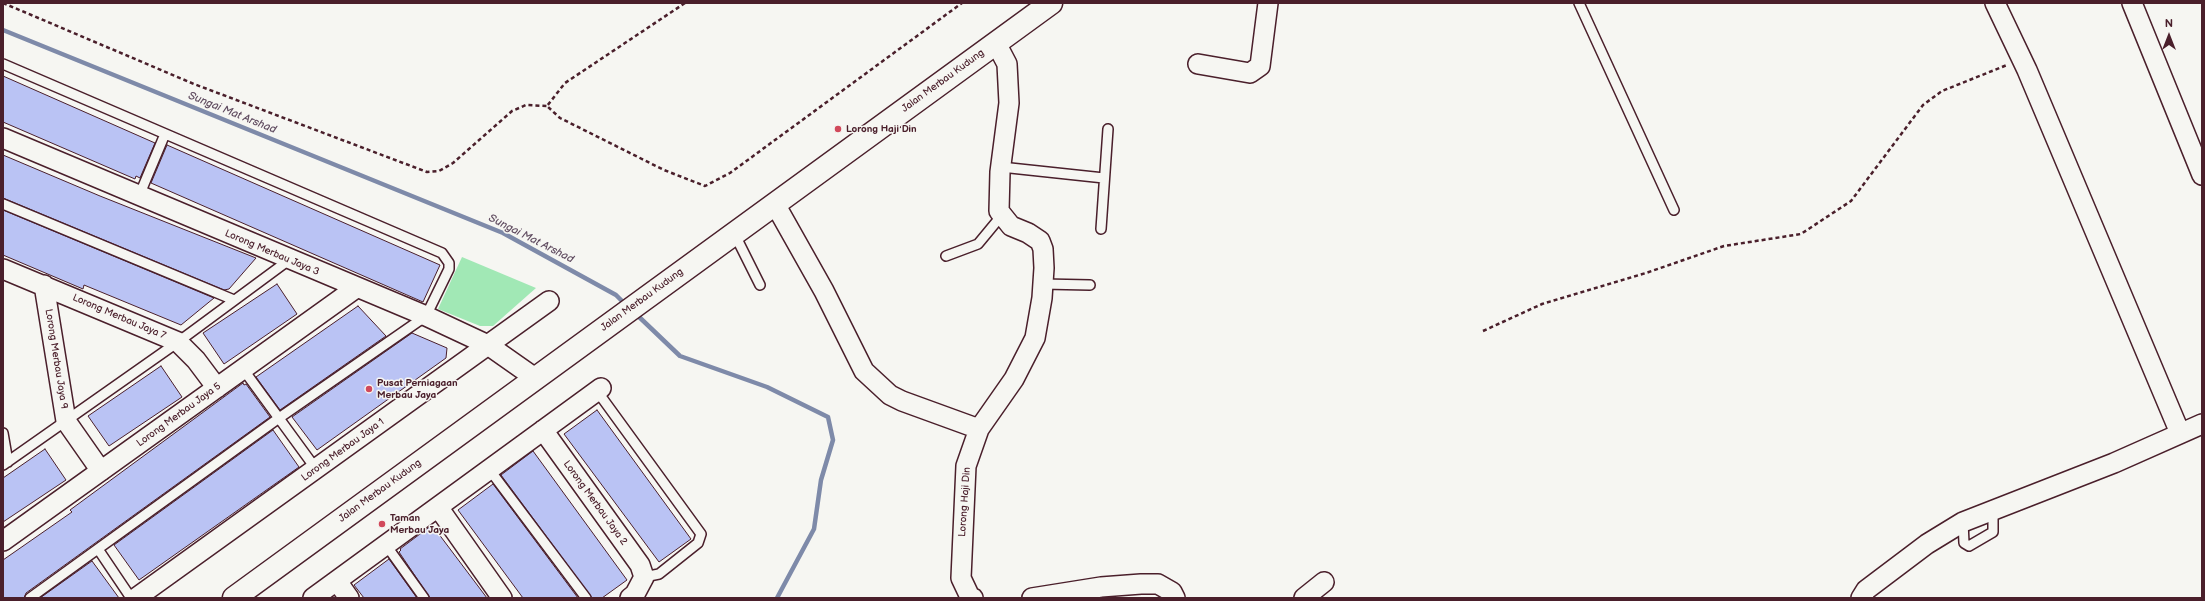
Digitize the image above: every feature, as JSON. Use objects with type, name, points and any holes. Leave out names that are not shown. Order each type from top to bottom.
[{"type":"main road","name":"Jalan Merbau Kudung","points":[[234,598],[1051,3]]},
{"type":"street","points":[[1198,64],[1250,73],[1260,66],[1268,3]]},
{"type":"street","points":[[1996,3],[2022,58],[2180,433]]},
{"type":"street","points":[[2132,3],[2202,175]]},
{"type":"street","points":[[996,43],[1007,64],[1010,103],[998,193],[999,211],[1002,215]]},
{"type":"street","name":"Lorong Merbau Jaya 3","points":[[3,138],[289,260],[426,316],[488,345],[536,378]]},
{"type":"street","points":[[775,204],[824,291],[864,371],[890,395],[902,401],[979,428]]},
{"type":"street","name":"Lorong Haji Din","points":[[972,597],[961,578],[966,466],[979,428],[1014,379],[1035,338],[1043,284],[1043,249],[1040,241],[1028,233],[1011,226],[1002,215]]},
{"type":"street","name":"Lorong Merbau Jaya 7","points":[[3,269],[178,342],[196,360],[217,388]]},
{"type":"street","name":"Lorong Merbau Jaya 9","points":[[44,285],[66,421],[101,471]]},
{"type":"street","name":"Lorong Merbau Jaya 5","points":[[3,541],[356,288]]},
{"type":"street","name":"Lorong Merbau Jaya 1","points":[[136,598],[550,301]]},
{"type":"street","points":[[313,598],[599,389]]},
{"type":"street","points":[[1861,598],[1866,590],[1921,549],[1963,522],[2114,463],[2202,424]]},
{"type":"street","name":"Lorong Merbau Jaya 2","points":[[543,430],[640,565],[644,577]]},
{"type":"street","points":[[438,507],[502,598]]},
{"type":"street","points":[[630,598],[635,594],[644,577]]},
{"type":"street","points":[[336,581],[349,598]]},
{"type":"street","points":[[1304,598],[1324,582]]},
{"type":"street","points":[[1032,598],[1101,587],[1141,584],[1158,584],[1172,592],[1175,598]]},
{"type":"lane","points":[[1579,3],[1674,210]]},
{"type":"lane","points":[[3,64],[442,253],[449,263],[449,269],[426,316],[279,418],[30,598]]},
{"type":"lane","points":[[1101,229],[1108,129]]},
{"type":"lane","points":[[139,196],[165,134]]},
{"type":"lane","points":[[1001,167],[1104,178]]},
{"type":"lane","points":[[3,204],[234,300]]},
{"type":"lane","points":[[946,256],[978,244],[1002,215]]},
{"type":"lane","points":[[734,233],[760,285]]},
{"type":"lane","points":[[5,464],[178,342],[289,260]]},
{"type":"lane","points":[[1043,284],[1090,285]]},
{"type":"lane","points":[[243,369],[316,469]]},
{"type":"lane","points":[[599,389],[701,534],[698,543],[659,574],[644,577]]},
{"type":"lane","points":[[3,434],[5,464]]},
{"type":"lane","points":[[489,469],[586,598]]},
{"type":"lane","points":[[1963,522],[1964,543],[1969,546],[1993,532],[1993,511]]},
{"type":"lane","points":[[386,545],[424,598]]},
{"type":"lane","points":[[98,549],[131,598]]},
{"type":"path","points":[[3,3],[194,84],[427,172],[439,171],[453,163],[512,111],[526,105],[547,106],[560,118],[664,170],[705,186],[730,174],[962,3]]},
{"type":"path","points":[[547,106],[566,83],[685,3]]},
{"type":"path","points":[[1483,331],[1542,304],[1646,273],[1724,246],[1801,234],[1852,200],[1923,105],[1942,91],[2022,58]]},
{"type":"green space","points":[[462,257],[536,288],[493,326],[480,326],[438,309]]},
{"type":"building","points":[[3,76],[155,143],[140,178],[136,176],[135,179],[3,122]]},
{"type":"building","points":[[167,145],[440,265],[423,302],[151,183]]},
{"type":"building","points":[[3,155],[100,196],[256,258],[229,289],[224,290],[3,198]]},
{"type":"building","points":[[3,210],[214,298],[181,325],[84,285],[83,289],[3,255]]},
{"type":"building","points":[[277,284],[297,314],[224,364],[203,333]]},
{"type":"building","points":[[358,306],[386,336],[280,410],[256,377]]},
{"type":"building","name":"Pusat Perniagaan Merbau Jaya","points":[[412,333],[447,348],[446,358],[317,450],[292,417]]},
{"type":"building","points":[[161,366],[182,397],[109,446],[88,416]]},
{"type":"building","points":[[243,383],[244,385],[246,384],[270,417],[26,593],[24,598],[3,598],[3,560],[72,512],[70,510]]},
{"type":"building","points":[[597,410],[691,539],[659,562],[564,434]]},
{"type":"building","points":[[273,430],[299,467],[139,580],[114,545]]},
{"type":"building","points":[[45,449],[66,480],[3,522],[3,478]]},
{"type":"building","points":[[533,451],[627,580],[602,598],[592,598],[501,475]]},
{"type":"building","points":[[493,484],[578,598],[523,598],[458,510]]},
{"type":"building","points":[[432,525],[487,598],[430,598],[399,552],[401,550],[400,549]]},
{"type":"building","points":[[389,559],[417,598],[364,598],[354,585]]},
{"type":"building","points":[[92,561],[119,598],[40,598]]},
{"type":"waterway","name":"Sungai Mat Arshad","points":[[3,30],[503,233],[616,295],[626,305]]},
{"type":"waterway","name":"Sungai Mat Arshad","points":[[636,314],[680,356],[767,387],[828,417],[833,440],[821,480],[814,529],[777,598]]},
{"type":"place","name":"Lorong Haji Din","points":[[838,129]]},
{"type":"place","name":"Pusat Perniagaan Merbau Jaya","points":[[369,389]]},
{"type":"place","name":"Taman Merbau Jaya","points":[[382,524]]}]
